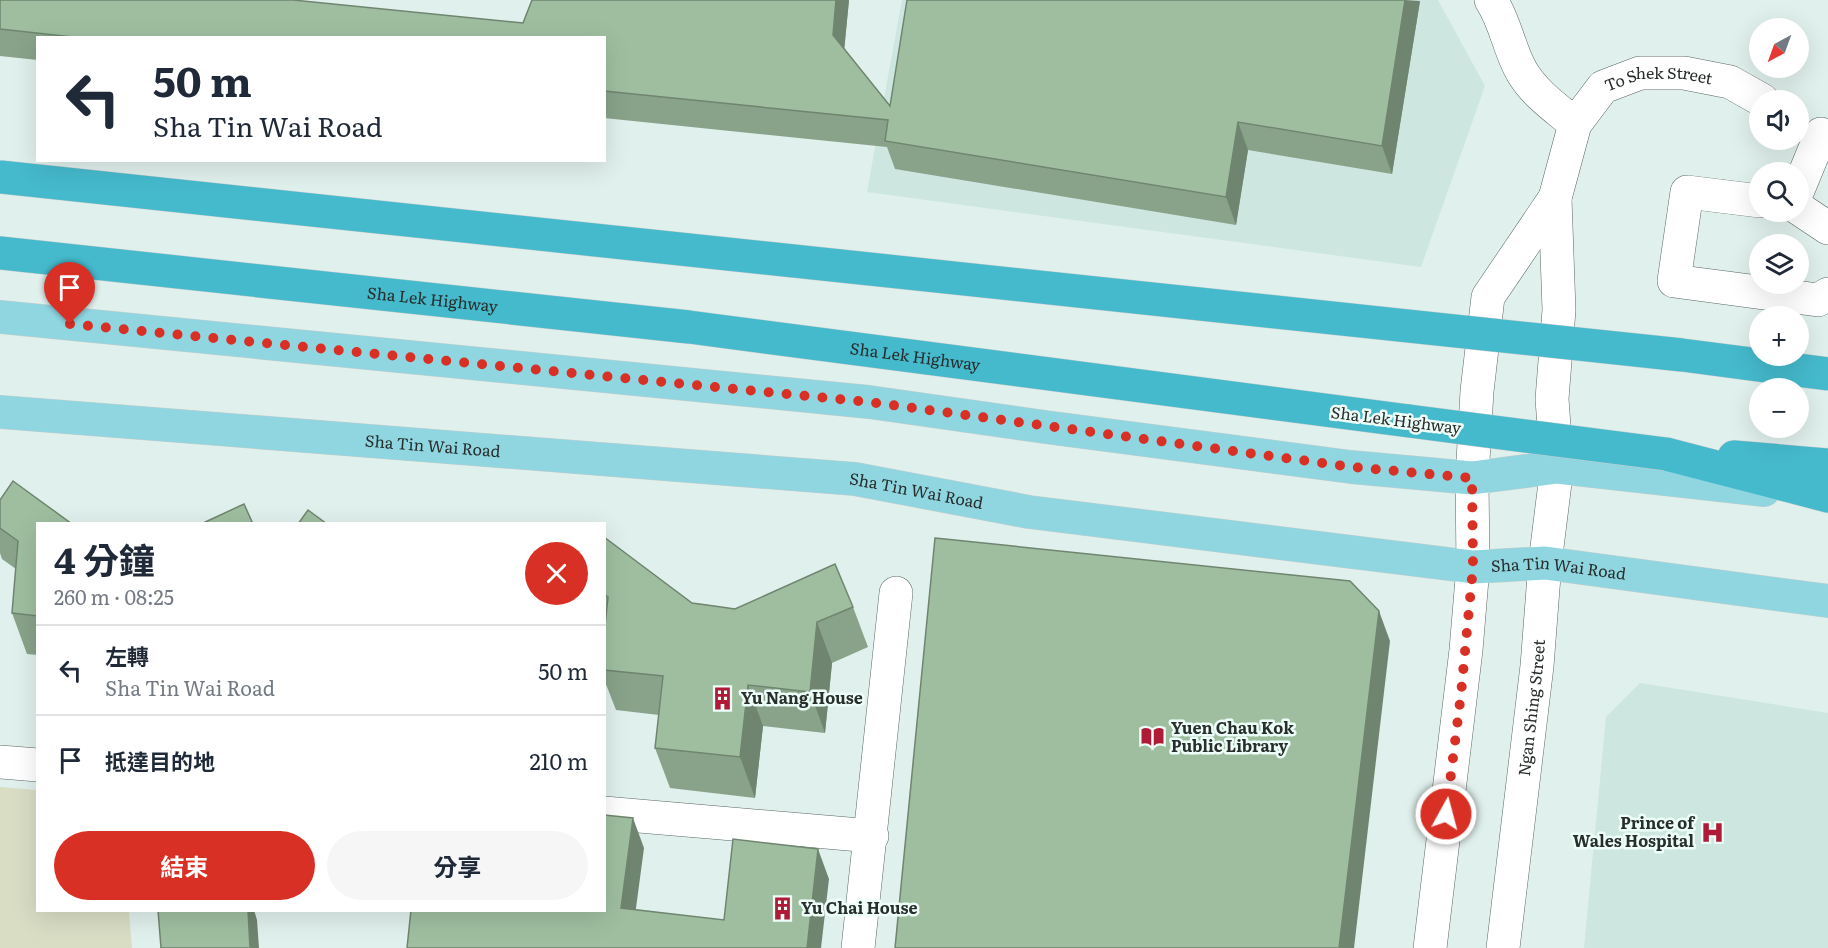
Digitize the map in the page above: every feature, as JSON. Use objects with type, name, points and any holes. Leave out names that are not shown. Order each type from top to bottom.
[{"type":"highway","points":[[0,177],[1682,355],[1828,374]]},
{"type":"highway","name":"Sha Lek Highway","points":[[0,253],[689,327],[1666,454],[1747,457],[1828,465]]},
{"type":"highway","points":[[1666,454],[1828,497]]},
{"type":"main road","points":[[0,317],[869,402],[1352,467],[1472,478],[1557,467],[1828,497]]},
{"type":"main road","name":"Sha Tin Wai Road","points":[[0,412],[855,479],[1029,512],[1473,567],[1545,563],[1828,601]]},
{"type":"street","points":[[1491,0],[1502,19],[1521,70],[1535,91],[1575,124]]},
{"type":"street","name":"To Shek Street","points":[[1557,467],[1552,399],[1559,310],[1555,198],[1575,124],[1603,87],[1640,73],[1684,73],[1730,82],[1749,93]]},
{"type":"street","points":[[1807,162],[1816,132]]},
{"type":"street","points":[[1749,200],[1688,192],[1674,281],[1818,300],[1828,294]]},
{"type":"street","name":"To Shek Street","points":[[1472,478],[1477,391],[1488,297],[1555,198]]},
{"type":"street","points":[[1809,215],[1828,228]]},
{"type":"street","name":"Ngan Shing Street","points":[[1503,948],[1538,666],[1545,563],[1557,467]]},
{"type":"street","points":[[1430,948],[1461,694],[1473,567],[1472,478]]},
{"type":"street","points":[[858,948],[872,836],[896,593]]},
{"type":"street","points":[[0,762],[36,765]]},
{"type":"street","points":[[606,813],[872,836]]},
{"type":"shaded area","points":[[902,0],[1438,0],[1485,86],[1421,267],[867,192]]},
{"type":"shaded area","name":"Prince of Wales Hospital","points":[[1640,683],[1828,713],[1828,948],[1584,948],[1606,717]]},
{"type":"shaded area","points":[[0,787],[36,790],[36,912],[129,912],[132,948],[0,948]]},
{"type":"building","points":[[0,0],[293,0],[523,23],[532,0],[836,0],[833,35],[890,106],[907,0],[1405,0],[1382,146],[1238,122],[1226,197],[885,141],[888,120],[606,91],[606,36],[64,36],[0,29]]},
{"type":"building","points":[[13,481],[69,522],[36,522],[36,616],[12,613],[18,541],[0,528],[0,500]]},
{"type":"building","points":[[244,504],[252,522],[205,522]]},
{"type":"building","points":[[308,510],[324,522],[299,522]]},
{"type":"building","points":[[606,538],[692,603],[735,609],[835,564],[853,607],[817,622],[810,692],[748,685],[740,757],[655,748],[663,676],[606,670],[608,597],[606,596]]},
{"type":"building","points":[[935,538],[1350,581],[1379,611],[1339,948],[895,948]]},
{"type":"building","points":[[606,815],[633,818],[621,908],[724,920],[733,839],[818,849],[807,948],[407,948],[411,912],[606,912]]},
{"type":"building","points":[[158,912],[248,912],[250,948],[161,948]]},
{"type":"place","name":"Yu Nang House","points":[[723,698]]},
{"type":"place","name":"Yuen Chau Kok Public Library","points":[[1153,737]]},
{"type":"place","name":"Prince of Wales Hospital","points":[[1712,832]]},
{"type":"place","name":"Yu Chai House","points":[[783,908]]},
{"type":"route","points":[[70,324],[869,402],[1045,428],[1352,467],[1472,478],[1473,567],[1461,694],[1446,814]]}]
